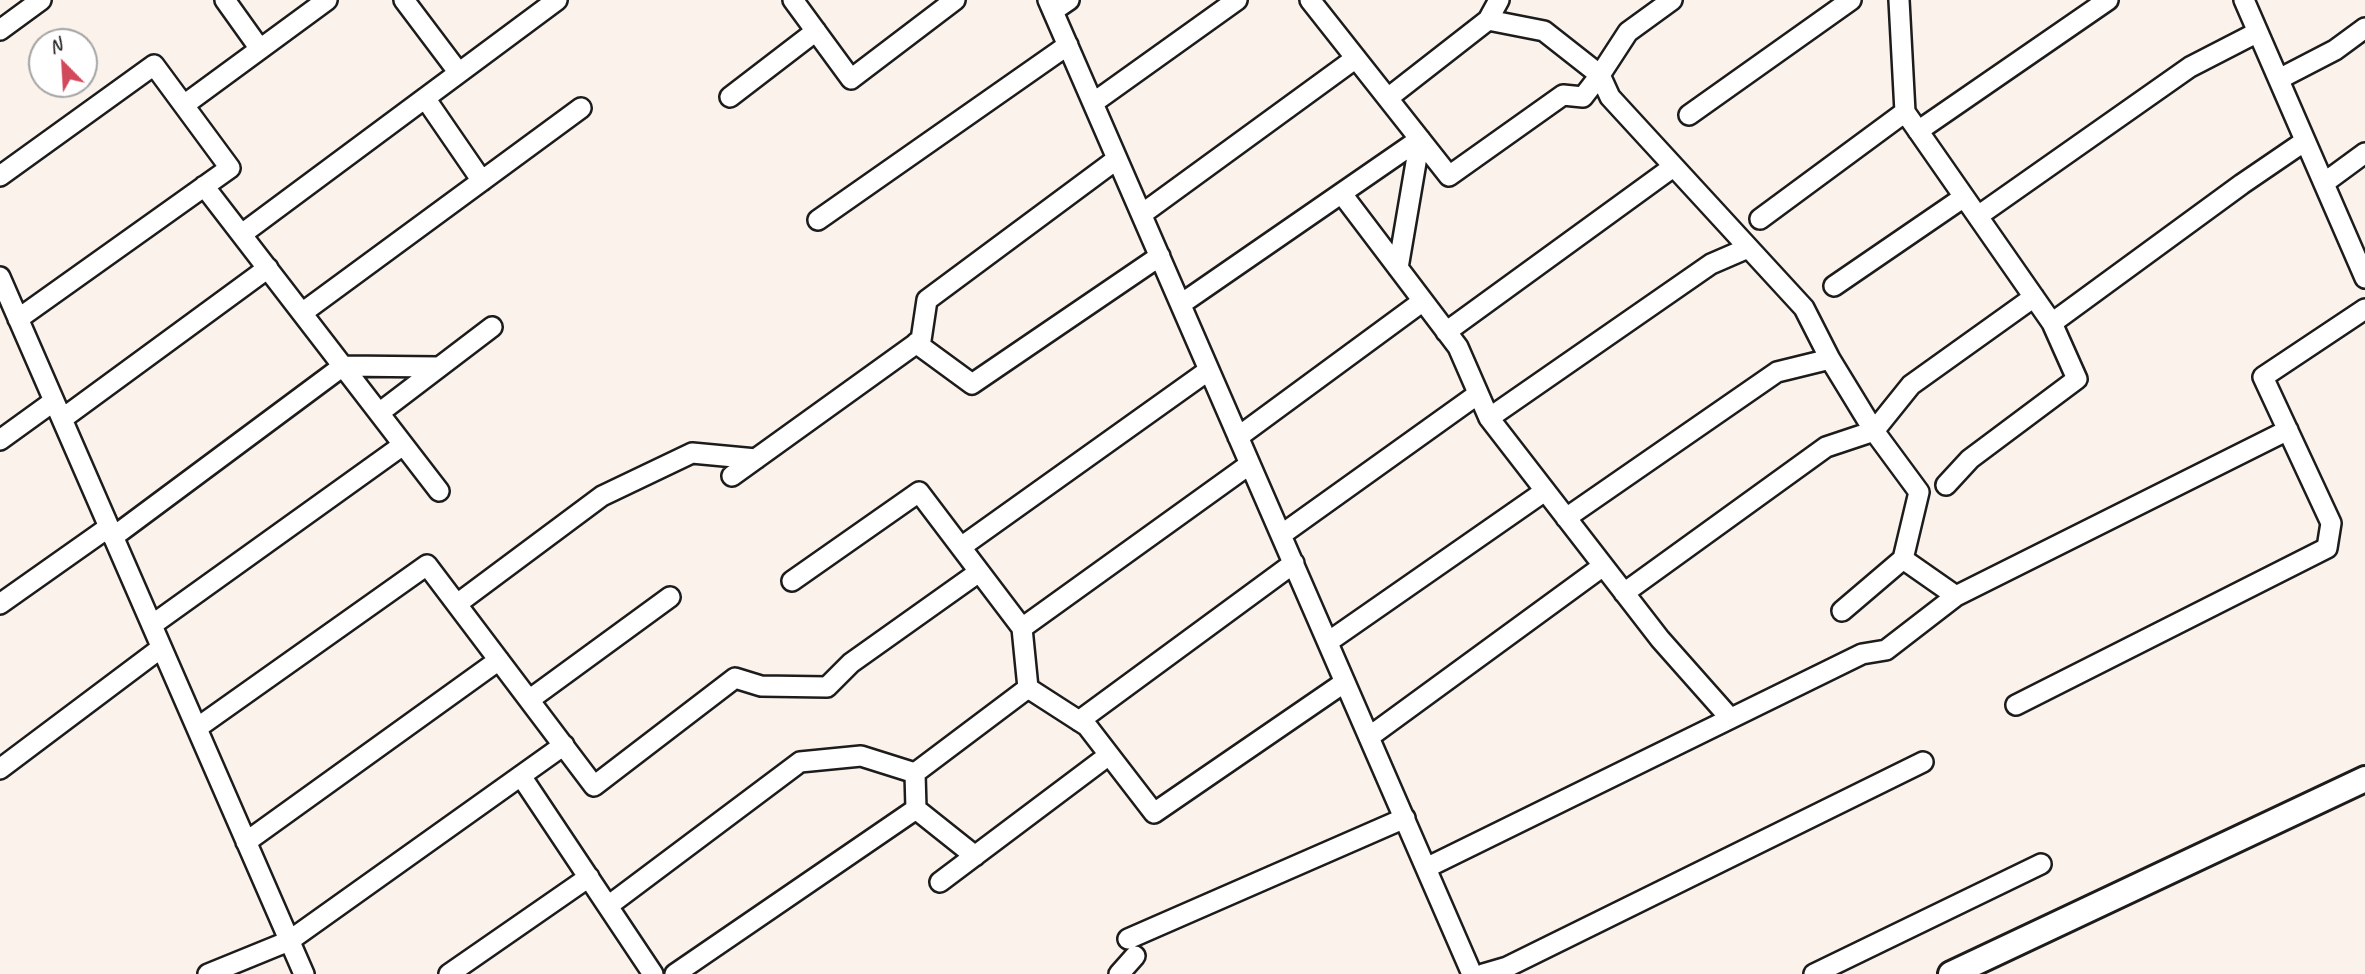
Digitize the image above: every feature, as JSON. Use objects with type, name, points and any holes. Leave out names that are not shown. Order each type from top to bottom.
[{"type":"street","points":[[0,30],[41,0]]},
{"type":"street","points":[[225,0],[260,49]]},
{"type":"street","points":[[184,105],[327,0]]},
{"type":"street","points":[[404,0],[459,73]]},
{"type":"street","points":[[242,234],[556,0]]},
{"type":"street","points":[[793,0],[852,79],[955,0]]},
{"type":"street","points":[[1093,103],[1237,0]]},
{"type":"street","points":[[1388,98],[1489,20],[1499,0]]},
{"type":"street","points":[[1313,1],[1449,176],[1563,95],[1583,97],[1628,32],[1672,0]]},
{"type":"street","points":[[1689,115],[1851,0]]},
{"type":"street","points":[[1899,0],[1905,112],[2052,323],[2077,379],[1970,459],[1946,485]]},
{"type":"street","points":[[1918,131],[2108,0]]},
{"type":"street","points":[[2244,0],[2365,278]]},
{"type":"street","points":[[1057,4],[1068,45],[1472,974]]},
{"type":"street","points":[[1489,20],[1544,31],[1600,75],[1610,97],[1804,308],[1830,359],[1874,431],[1919,492],[1903,559],[1842,611]]},
{"type":"street","points":[[2279,79],[2335,50],[2365,28]]},
{"type":"street","points":[[730,97],[816,31]]},
{"type":"street","points":[[1978,216],[2190,67],[2258,32]]},
{"type":"street","points":[[818,220],[1068,45]]},
{"type":"street","points":[[1142,214],[1356,58]]},
{"type":"street","points":[[0,176],[154,65],[230,168],[18,319]]},
{"type":"street","points":[[425,98],[482,181]]},
{"type":"street","points":[[302,313],[581,108]]},
{"type":"street","points":[[1760,219],[1905,112]]},
{"type":"street","points":[[1181,304],[1420,139]]},
{"type":"street","points":[[1398,268],[1420,139]]},
{"type":"street","points":[[2052,323],[2305,141]]},
{"type":"street","points":[[2323,183],[2365,153]]},
{"type":"street","points":[[732,476],[920,340],[927,300],[1117,159]]},
{"type":"street","points":[[1446,331],[1673,167]]},
{"type":"street","points":[[204,186],[439,491]]},
{"type":"street","points":[[1342,194],[1458,347],[1489,418],[1660,639],[1730,718]]},
{"type":"street","points":[[1834,286],[1965,197]]},
{"type":"street","points":[[1489,418],[1711,264],[1748,248]]},
{"type":"street","points":[[916,343],[972,384],[1160,256]]},
{"type":"street","points":[[0,440],[58,410],[268,268]]},
{"type":"street","points":[[0,278],[304,974]]},
{"type":"street","points":[[1624,593],[1826,447],[1874,431],[1911,385],[2034,297]]},
{"type":"street","points":[[1238,437],[1423,301]]},
{"type":"street","points":[[2016,705],[2327,548],[2331,523],[2263,377],[2365,309]]},
{"type":"street","points":[[379,413],[492,327]]},
{"type":"street","points":[[1566,518],[1777,372],[1830,359]]},
{"type":"street","points":[[0,604],[111,532],[343,366],[439,367]]},
{"type":"street","points":[[961,547],[1209,370]]},
{"type":"street","points":[[1281,535],[1478,394]]},
{"type":"street","points":[[1426,868],[1862,654],[1886,650],[1956,596],[2288,430]]},
{"type":"street","points":[[152,625],[404,445]]},
{"type":"street","points":[[457,604],[602,496],[692,453],[756,459]]},
{"type":"street","points":[[1022,628],[1250,464]]},
{"type":"street","points":[[1328,642],[1545,491]]},
{"type":"street","points":[[792,581],[919,492],[1022,628],[1028,688]]},
{"type":"street","points":[[1903,559],[1956,596]]},
{"type":"street","points":[[1079,721],[1294,563]]},
{"type":"street","points":[[197,728],[427,565],[594,786],[736,678],[761,686],[827,687],[851,663],[979,572]]},
{"type":"street","points":[[1369,737],[1603,566]]},
{"type":"street","points":[[529,700],[670,597]]},
{"type":"street","points":[[0,769],[161,648]]},
{"type":"street","points":[[246,842],[499,660]]},
{"type":"street","points":[[1028,688],[1087,726],[1154,813],[1345,682]]},
{"type":"street","points":[[915,773],[1028,688]]},
{"type":"street","points":[[208,974],[289,941],[564,746]]},
{"type":"street","points":[[940,882],[1109,755]]},
{"type":"street","points":[[608,906],[800,762],[861,756],[915,773]]},
{"type":"street","points":[[1483,974],[1509,970],[1923,762]]},
{"type":"street","points":[[915,773],[916,808],[975,856]]},
{"type":"street","points":[[522,776],[648,972]]},
{"type":"street","points":[[1951,974],[2365,779]]},
{"type":"street","points":[[675,974],[916,808]]},
{"type":"street","points":[[1119,974],[1132,947],[1405,818]]},
{"type":"street","points":[[1814,974],[2041,864]]},
{"type":"street","points":[[449,974],[589,877]]}]
